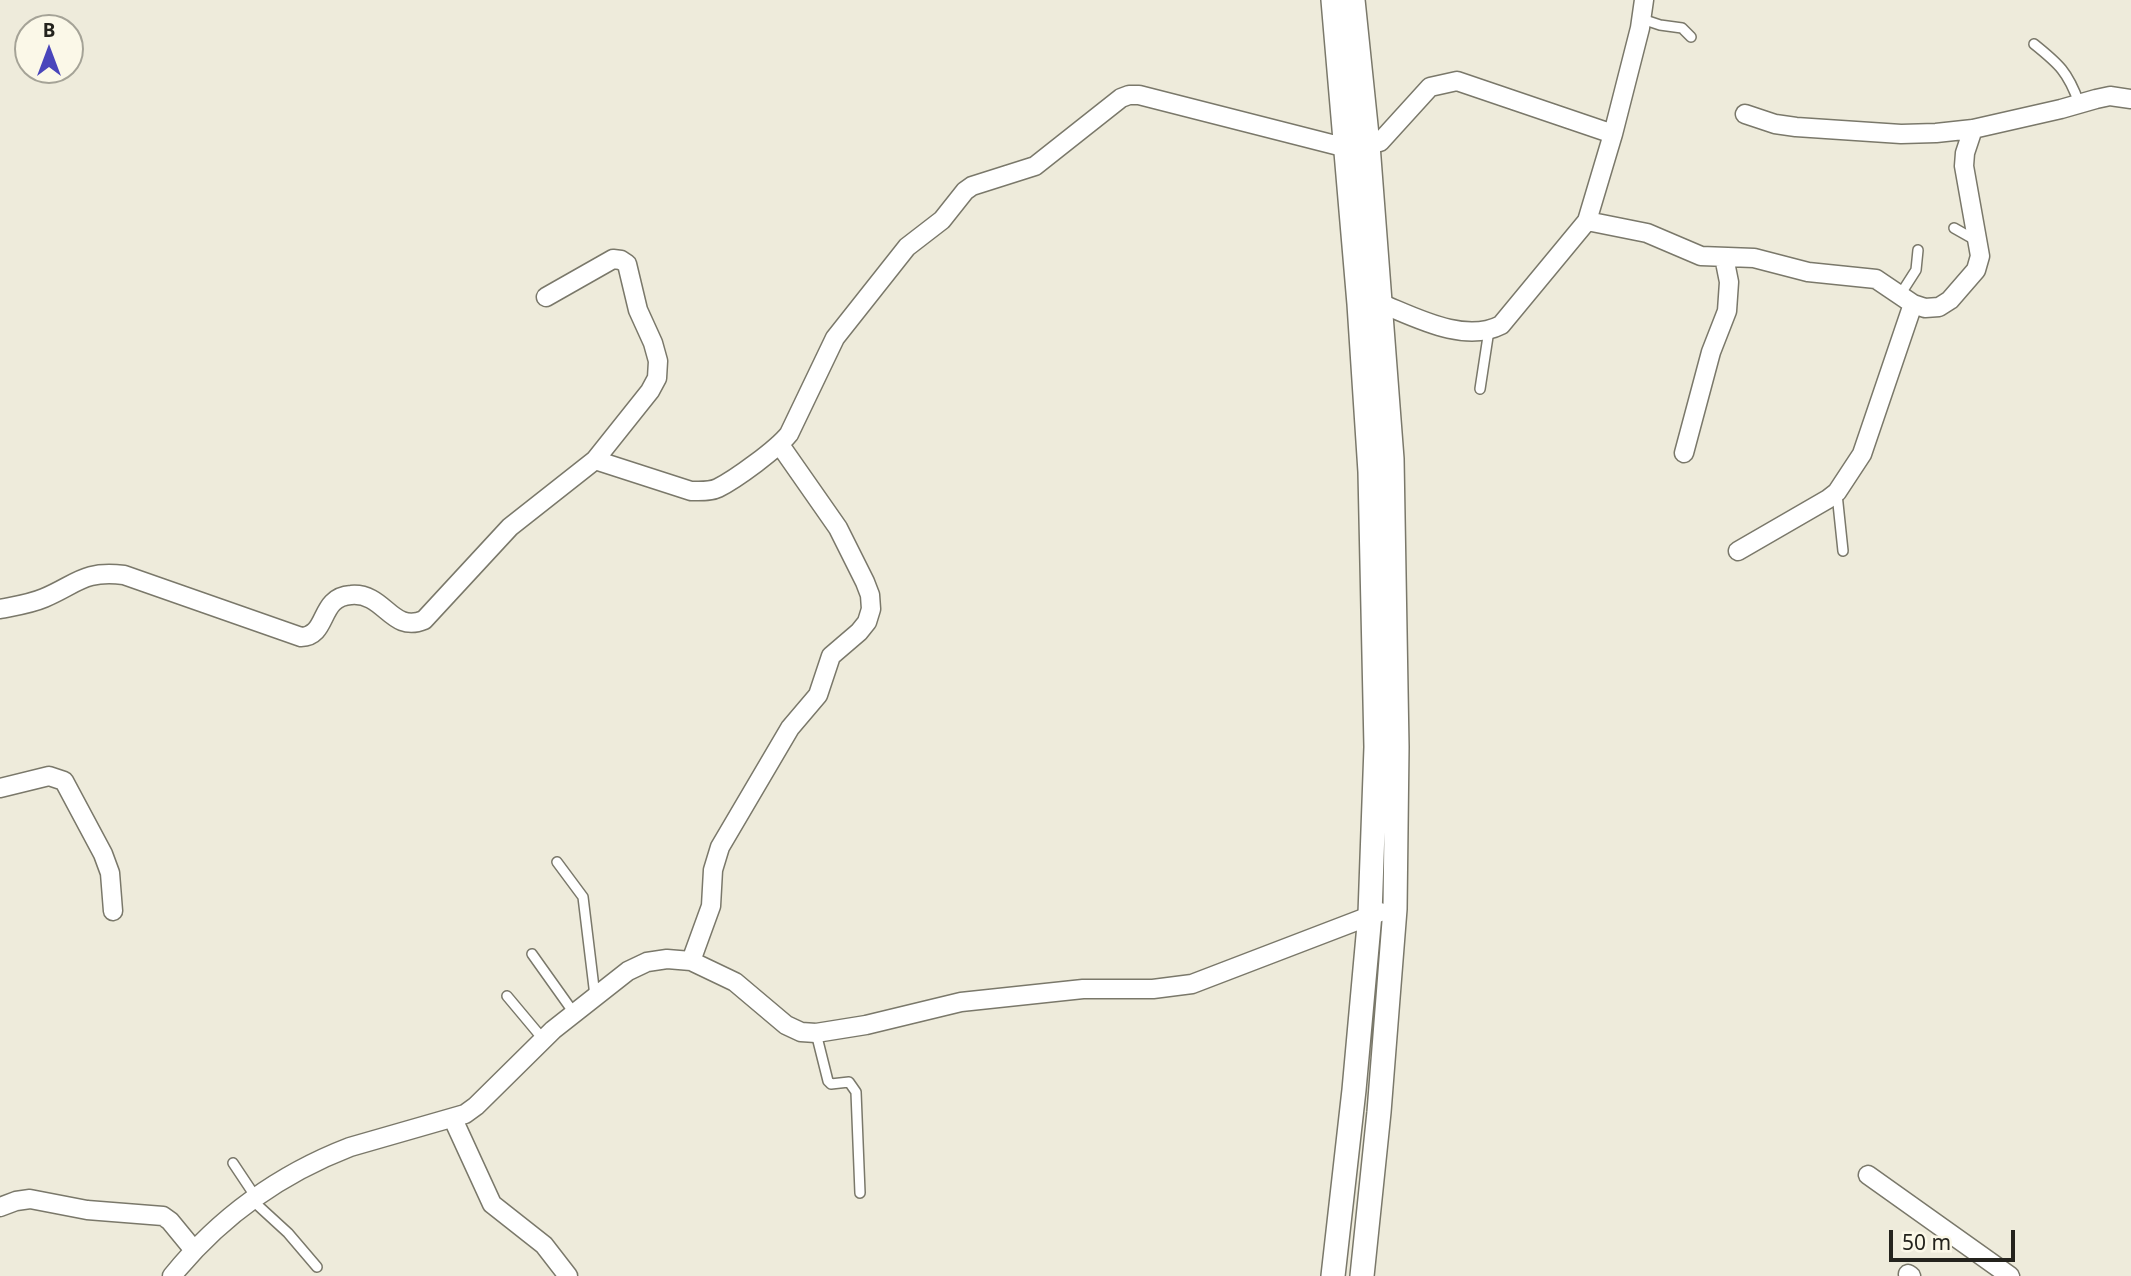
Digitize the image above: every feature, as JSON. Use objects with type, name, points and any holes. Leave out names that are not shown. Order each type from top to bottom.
[{"type":"street","points":[[1334,0],[1380,303],[1392,459],[1397,747],[1395,909],[1379,1112],[1362,1276]]},
{"type":"street","points":[[1333,1276],[1370,914],[1376,747],[1370,472],[1353,0]]},
{"type":"street","points":[[1380,303],[1429,323],[1461,330],[1489,330],[1501,325],[1587,221],[1613,134],[1642,19],[1644,0]]},
{"type":"street","points":[[595,460],[691,491],[704,492],[718,488],[780,445],[789,434],[835,338],[907,247],[942,220],[965,191],[972,186],[1035,166],[1129,94],[1267,129],[1357,147],[1380,142],[1430,87],[1457,80],[1613,134]]},
{"type":"street","points":[[1745,114],[1774,124],[1822,129],[1901,134],[1936,133],[1973,128],[2110,96],[2131,99]]},
{"type":"street","points":[[1587,221],[1647,233],[1702,256],[1754,258],[1808,272],[1864,276],[1876,279],[1925,308],[1939,307],[1950,300],[1976,270],[1980,256],[1964,166],[1973,128]]},
{"type":"street","points":[[1684,453],[1712,352],[1727,312],[1729,282],[1724,257]]},
{"type":"street","points":[[0,608],[45,598],[83,577],[104,573],[124,575],[301,637],[311,636],[317,631],[328,606],[338,597],[353,594],[377,602],[404,624],[418,623],[510,527],[595,460],[650,391],[657,378],[653,343],[638,310],[627,264],[613,259],[546,297]]},
{"type":"street","points":[[1738,551],[1837,492],[1862,454],[1906,299]]},
{"type":"street","points":[[691,961],[711,906],[713,870],[720,847],[790,728],[818,695],[831,656],[859,632],[867,622],[871,609],[865,582],[838,528],[780,445]]},
{"type":"street","points":[[0,788],[49,776],[64,781],[103,854],[110,873],[113,911]]},
{"type":"street","points":[[172,1276],[193,1249],[253,1198],[332,1154],[453,1119],[476,1106],[543,1039],[628,971],[647,962],[667,959],[691,961],[735,982],[786,1025],[801,1032],[816,1033],[866,1025],[961,1002],[1083,989],[1153,989],[1192,984],[1370,914],[1395,909]]},
{"type":"street","points":[[453,1119],[492,1204],[544,1245],[568,1276]]},
{"type":"street","points":[[1868,1175],[2010,1276]]},
{"type":"street","points":[[0,1208],[16,1200],[30,1199],[87,1210],[163,1216],[193,1249]]},
{"type":"lane","points":[[1642,19],[1682,28],[1691,37]]},
{"type":"lane","points":[[2034,44],[2056,61],[2071,79],[2079,103]]},
{"type":"lane","points":[[1954,228],[1979,243]]},
{"type":"lane","points":[[1906,299],[1916,270],[1918,250]]},
{"type":"lane","points":[[1480,389],[1489,330]]},
{"type":"lane","points":[[1837,492],[1843,551]]},
{"type":"lane","points":[[557,862],[583,897],[596,996]]},
{"type":"lane","points":[[532,954],[575,1013]]},
{"type":"lane","points":[[508,996],[543,1039]]},
{"type":"lane","points":[[816,1033],[828,1081],[831,1084],[849,1082],[856,1092],[860,1193]]},
{"type":"lane","points":[[233,1163],[253,1198],[317,1267]]}]
